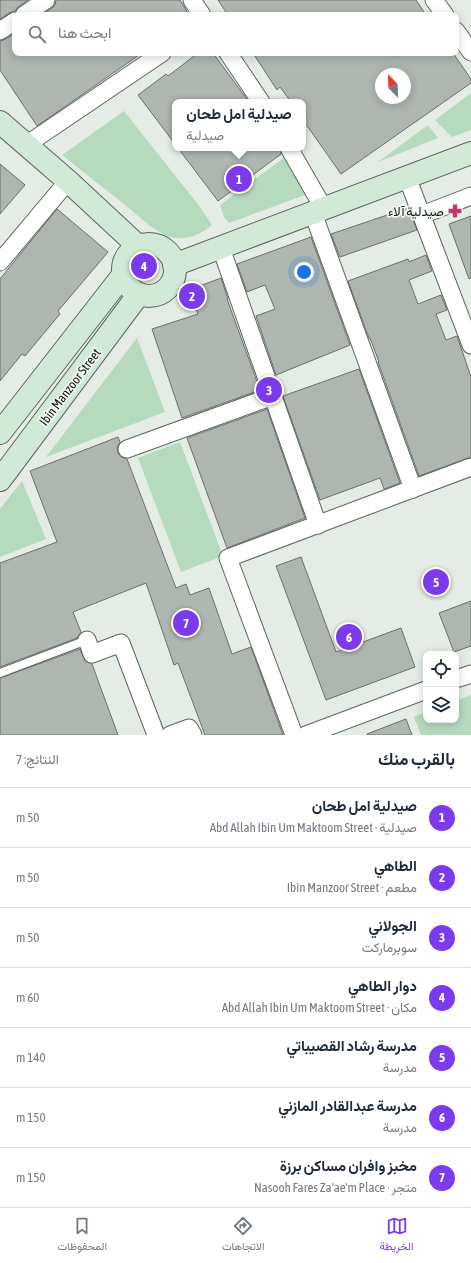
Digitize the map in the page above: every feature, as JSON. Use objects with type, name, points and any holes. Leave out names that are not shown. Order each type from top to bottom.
[{"type":"main road","points":[[0,122],[68,181],[138,246]]},
{"type":"main road","points":[[174,265],[471,153]]},
{"type":"main road","points":[[146,244],[153,244],[167,251],[172,257],[174,265],[175,273],[173,280],[168,287],[162,292],[151,296],[139,294],[129,287],[123,275],[123,266],[131,251],[138,246],[146,244]]},
{"type":"main road","name":"Ibin Manzoor Street","points":[[0,433],[123,275]]},
{"type":"main road","name":"Ibin Manzoor Street","points":[[0,480],[139,294]]},
{"type":"street","points":[[28,12],[46,0]]},
{"type":"street","points":[[192,0],[200,12]]},
{"type":"street","points":[[434,0],[443,12]]},
{"type":"street","points":[[0,31],[12,23]]},
{"type":"street","points":[[459,35],[471,52]]},
{"type":"street","points":[[26,145],[158,56]]},
{"type":"street","points":[[230,56],[259,99]]},
{"type":"street","points":[[290,151],[319,211],[414,489]]},
{"type":"street","points":[[408,177],[468,327],[471,345]]},
{"type":"street","points":[[0,262],[68,181]]},
{"type":"street","points":[[422,214],[471,196]]},
{"type":"street","points":[[221,248],[318,525]]},
{"type":"street","points":[[127,449],[273,396]]},
{"type":"street","points":[[294,735],[228,558],[471,467]]},
{"type":"street","points":[[87,640],[92,654],[121,643],[156,735]]},
{"type":"street","points":[[459,678],[471,674]]},
{"type":"street","points":[[312,734],[423,691]]},
{"type":"street","points":[[170,735],[191,732]]},
{"type":"lane","points":[[0,673],[87,640]]},
{"type":"green space","points":[[471,93],[471,130],[452,137],[435,120]]},
{"type":"green space","points":[[124,111],[200,207],[212,225],[208,228],[196,235],[186,238],[176,238],[162,234],[62,155]]},
{"type":"green space","points":[[428,125],[438,138],[378,162]]},
{"type":"green space","points":[[285,157],[310,193],[229,223],[224,217],[220,205]]},
{"type":"green space","points":[[137,338],[165,412],[46,457]]},
{"type":"green space","points":[[180,442],[223,556],[181,572],[138,458]]},
{"type":"green space","points":[[22,481],[46,539],[0,557],[0,509]]},
{"type":"green space","points":[[471,695],[471,735],[421,735],[414,717],[423,713],[423,723],[459,723],[459,700]]},
{"type":"building","points":[[0,0],[28,0],[15,11],[0,19]]},
{"type":"building","points":[[56,0],[180,0],[187,12],[46,12],[55,5]]},
{"type":"building","points":[[218,0],[416,0],[424,12],[226,12]]},
{"type":"building","points":[[12,35],[12,56],[138,56],[37,126],[0,70],[0,41]]},
{"type":"building","points":[[194,56],[215,56],[247,99],[172,99],[172,140],[138,95],[166,74],[168,76]]},
{"type":"building","points":[[255,56],[455,56],[471,79],[471,83],[341,174],[306,124],[306,99],[289,99],[280,87],[277,90]]},
{"type":"building","points":[[180,151],[280,151],[281,154],[218,201]]},
{"type":"building","points":[[0,164],[25,185],[0,214]]},
{"type":"building","points":[[408,208],[417,230],[340,257],[331,234]]},
{"type":"building","points":[[57,209],[108,252],[58,311],[60,314],[25,356],[22,354],[0,381],[0,279]]},
{"type":"building","points":[[471,216],[471,278],[469,279],[449,224]]},
{"type":"building","points":[[311,237],[350,345],[276,375],[256,316],[275,309],[265,285],[247,292],[237,264]]},
{"type":"building","points":[[426,255],[432,271],[409,280],[418,304],[441,295],[447,310],[436,314],[446,340],[457,336],[471,377],[471,457],[419,476],[379,362],[348,281],[408,259],[409,262]]},
{"type":"building","points":[[221,278],[227,299],[260,390],[182,418],[152,329],[198,314],[189,290]]},
{"type":"building","points":[[359,369],[400,483],[384,489],[380,478],[320,500],[283,396]]},
{"type":"building","points":[[267,409],[305,518],[227,548],[187,438]]},
{"type":"building","points":[[118,437],[120,442],[117,447],[118,453],[121,457],[127,459],[176,588],[186,584],[190,595],[209,588],[232,654],[251,647],[283,735],[205,735],[178,663],[174,665],[146,583],[73,612],[81,632],[77,638],[0,667],[0,563],[57,542],[30,471]]},
{"type":"building","points":[[301,557],[336,652],[401,628],[415,667],[326,700],[276,566]]},
{"type":"building","points":[[471,601],[471,646],[454,651],[439,613]]},
{"type":"building","points":[[80,649],[85,661],[92,664],[118,735],[0,735],[0,678]]},
{"type":"building","points":[[406,719],[412,735],[367,735],[367,734]]},
{"type":"place","name":"صيدلية امل طحان","points":[[239,179]]},
{"type":"place","name":"صيدلية آلاء","points":[[455,211]]},
{"type":"place","name":"دوار الطاهي","points":[[144,266]]},
{"type":"place","name":"الطاهي","points":[[192,296]]},
{"type":"place","name":"الجولاني","points":[[269,390]]},
{"type":"place","name":"مدرسة رشاد القصيباتي","points":[[436,582]]},
{"type":"place","name":"مخبز وافران مساكن برزة","points":[[186,623]]},
{"type":"place","name":"مدرسة عبدالقادر المازني","points":[[349,637]]}]
